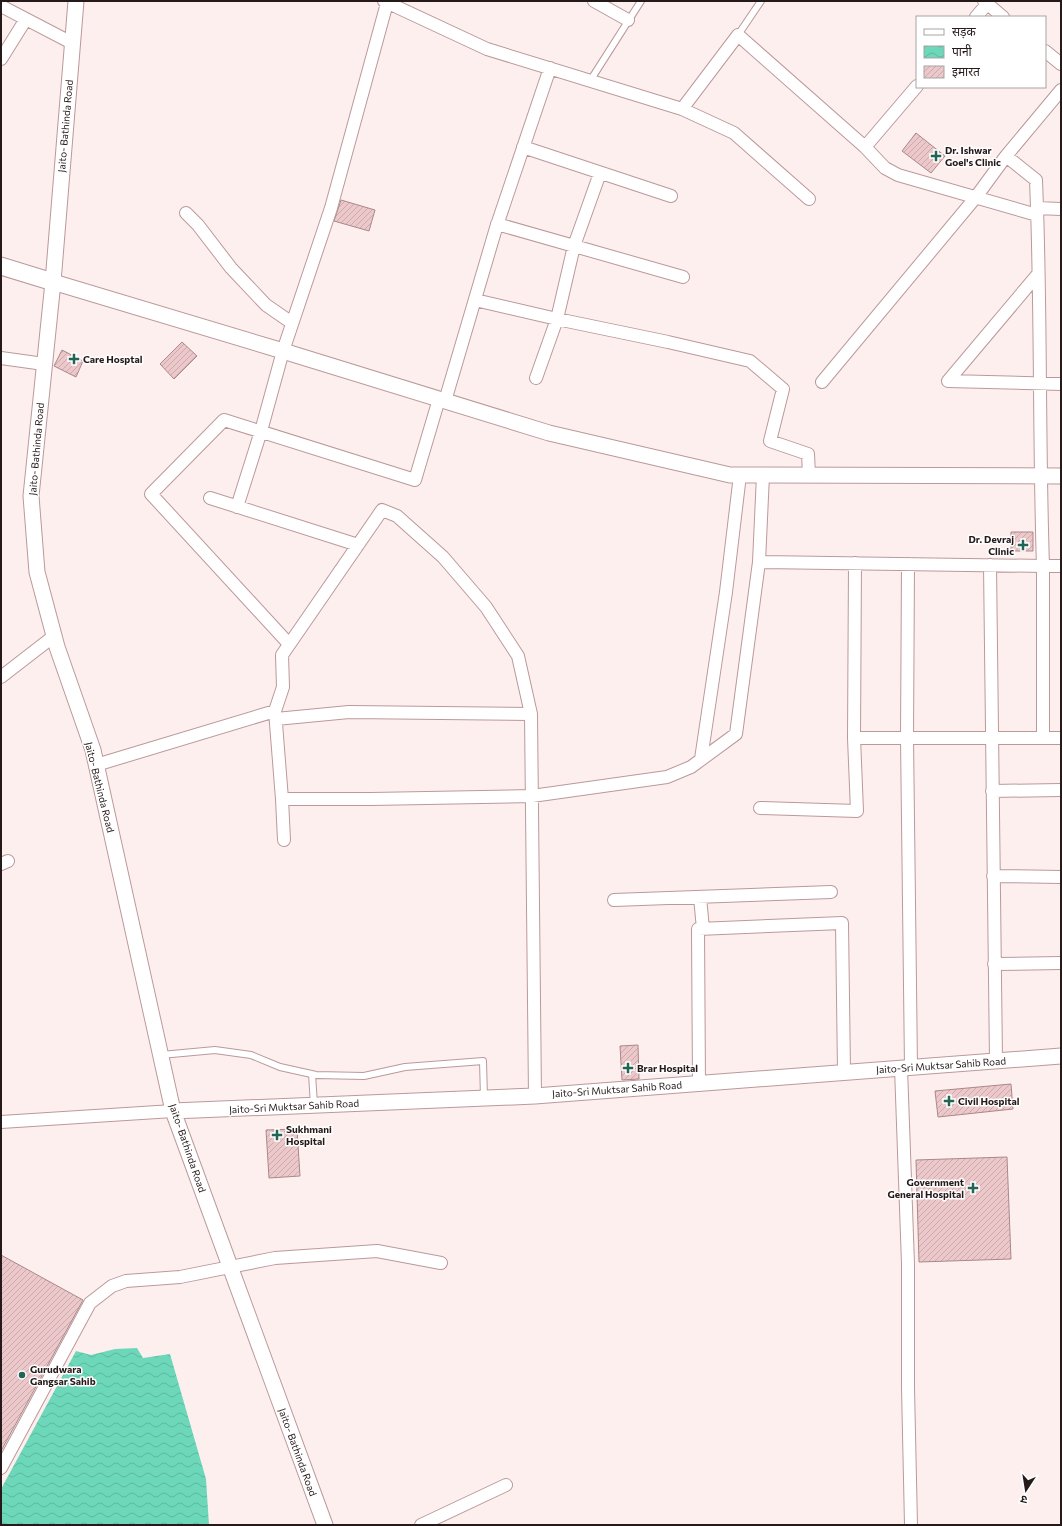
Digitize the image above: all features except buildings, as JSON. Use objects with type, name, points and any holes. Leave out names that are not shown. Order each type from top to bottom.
[{"type":"main road","points":[[1,266],[52,282]]},
{"type":"street","name":"Jaito- Bathinda Road","points":[[76,1],[52,282],[31,496],[37,572],[54,636],[93,750],[173,1111],[325,1525]]},
{"type":"street","points":[[594,1],[628,20]]},
{"type":"street","points":[[236,507],[261,432],[283,351],[331,208],[385,2],[487,49],[682,109],[734,133],[810,199]]},
{"type":"street","points":[[977,16],[985,2],[1002,16]]},
{"type":"street","points":[[1,6],[72,43]]},
{"type":"street","points":[[1,59],[26,19]]},
{"type":"street","points":[[682,109],[738,35],[865,147],[885,168],[898,175],[1037,212],[1061,209]]},
{"type":"street","points":[[1046,52],[1061,64]]},
{"type":"street","points":[[290,644],[151,494],[224,420],[415,480],[475,300],[497,224],[550,68]]},
{"type":"street","points":[[865,147],[916,87]]},
{"type":"street","points":[[822,382],[976,197],[1006,156],[1061,90]]},
{"type":"street","points":[[523,147],[671,196]]},
{"type":"street","points":[[1006,156],[1036,180],[1040,384],[1040,475],[1043,566],[1043,738]]},
{"type":"street","points":[[536,378],[557,320],[574,246],[600,172]]},
{"type":"street","points":[[186,213],[198,225],[231,268],[266,305],[292,323]]},
{"type":"street","points":[[497,224],[683,277]]},
{"type":"street","points":[[1038,274],[948,381],[1061,384]]},
{"type":"street","points":[[52,282],[550,433],[730,475],[1061,476]]},
{"type":"street","points":[[475,300],[557,320],[668,342],[750,361],[783,389],[770,441],[808,454],[809,475]]},
{"type":"street","points":[[1,358],[44,364]]},
{"type":"street","points":[[701,759],[726,592],[740,475]]},
{"type":"street","points":[[282,799],[532,796],[667,777],[691,767],[736,734],[759,562],[763,475]]},
{"type":"street","points":[[210,498],[358,545]]},
{"type":"street","points":[[284,840],[276,715],[283,687],[282,655],[382,510],[397,516],[442,557],[486,607],[518,656],[531,714],[535,1096]]},
{"type":"street","points":[[759,562],[1061,566]]},
{"type":"street","points":[[760,808],[857,811],[854,738],[855,564]]},
{"type":"street","points":[[908,564],[906,1067],[908,1388],[911,1525]]},
{"type":"street","points":[[990,565],[996,1060]]},
{"type":"street","points":[[1,677],[54,636]]},
{"type":"street","points":[[96,765],[276,715],[350,712],[531,714]]},
{"type":"street","points":[[854,738],[1061,738]]},
{"type":"street","points":[[992,791],[1061,790]]},
{"type":"street","points":[[993,876],[1061,877]]},
{"type":"street","points":[[614,900],[831,892]]},
{"type":"street","points":[[700,897],[703,929]]},
{"type":"street","points":[[699,1083],[698,929],[842,923],[844,1072]]},
{"type":"street","points":[[994,964],[1061,963]]},
{"type":"street","name":"Jaito-Sri Muktsar Sahib Road","points":[[173,1111],[535,1096],[1061,1056]]},
{"type":"street","points":[[1,1122],[173,1111]]},
{"type":"street","points":[[1,1468],[90,1303],[112,1286],[126,1281],[180,1277],[275,1258],[377,1251],[441,1263]]},
{"type":"street","points":[[421,1525],[506,1485]]},
{"type":"lane","points":[[590,81],[641,1]]},
{"type":"lane","points":[[738,35],[760,1]]},
{"type":"lane","points":[[161,1055],[215,1050],[251,1055],[280,1067],[312,1074],[364,1076],[405,1068],[483,1061],[484,1098]]},
{"type":"lane","points":[[312,1074],[314,1105]]},
{"type":"water","points":[[137,1348],[143,1358],[170,1354],[206,1479],[209,1525],[1,1525],[1,1489],[76,1351],[91,1355],[115,1349]]},
{"type":"place","name":"Dr. Ishwar Goel's Clinic","points":[[936,156]]},
{"type":"place","name":"Care Hosptal","points":[[74,359]]},
{"type":"place","name":"Dr. Devraj Clinic","points":[[1023,545]]},
{"type":"place","name":"Brar Hospital","points":[[628,1068]]},
{"type":"place","name":"Civil Hospital","points":[[949,1101]]},
{"type":"place","name":"Sukhmani Hospital","points":[[277,1135]]},
{"type":"place","name":"Government General Hospital","points":[[973,1188]]},
{"type":"place","name":"Gurudwara Gangsar Sahib","points":[[22,1375]]}]
